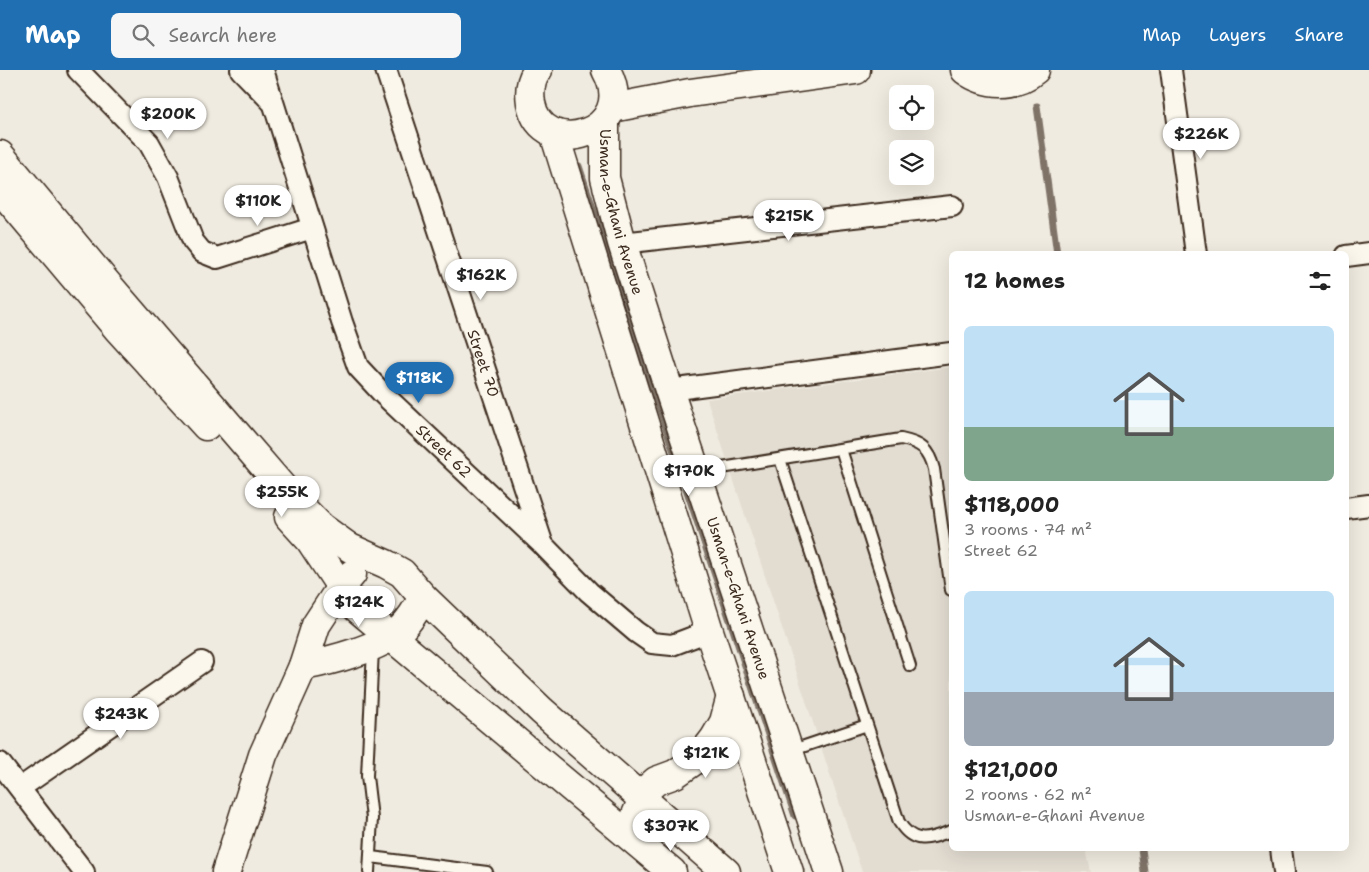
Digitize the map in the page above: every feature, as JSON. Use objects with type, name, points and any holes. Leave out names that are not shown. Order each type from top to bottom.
[{"type":"street","points":[[78,70],[149,143],[168,176],[193,241],[202,252],[217,258],[312,228]]},
{"type":"street","points":[[241,70],[274,104]]},
{"type":"street","name":"Street 62","points":[[263,70],[342,322],[358,367],[384,395],[542,544],[589,592],[636,632],[652,643],[672,645],[709,631]]},
{"type":"street","name":"Street 70","points":[[386,70],[542,544]]},
{"type":"street","name":"Usman-e-Ghani Avenue","points":[[606,70],[611,80],[614,94],[608,114],[604,178],[622,243],[696,472],[830,872]]},
{"type":"street","points":[[536,71],[530,91],[532,107],[540,122],[554,133],[582,136],[595,130],[608,114],[690,93],[856,70]]},
{"type":"street","points":[[965,70],[973,76],[992,82],[1011,82],[1029,75],[1035,70]]},
{"type":"street","points":[[1171,70],[1196,251]]},
{"type":"street","points":[[554,133],[709,631],[789,872]]},
{"type":"street","points":[[0,155],[117,295],[289,495],[321,527],[350,548],[402,573],[423,596],[542,711],[726,872]]},
{"type":"street","points":[[0,189],[116,328],[310,540],[341,587],[383,641],[627,834],[672,872]]},
{"type":"street","points":[[622,243],[952,206]]},
{"type":"street","points":[[1349,256],[1369,253]]},
{"type":"street","points":[[669,390],[949,353]]},
{"type":"street","points":[[1349,508],[1369,505]]},
{"type":"street","points":[[226,872],[263,755],[303,666],[316,625],[341,587],[360,567],[374,560]]},
{"type":"street","points":[[303,666],[326,662],[383,641],[400,630],[417,610],[423,596]]},
{"type":"street","points":[[20,788],[202,662]]},
{"type":"street","points":[[627,834],[644,800],[646,790],[656,781],[675,774],[701,756],[714,739],[724,722],[731,696]]},
{"type":"street","points":[[0,763],[84,872]]},
{"type":"street","points":[[1281,851],[1284,872]]},
{"type":"lane","points":[[696,472],[901,439],[914,441],[931,458],[949,576]]},
{"type":"lane","points":[[841,449],[910,666]]},
{"type":"lane","points":[[780,459],[899,822],[904,830],[918,839],[928,839],[949,832]]},
{"type":"lane","points":[[369,872],[372,818],[367,776],[383,641]]},
{"type":"lane","points":[[790,750],[867,725]]},
{"type":"lane","points":[[371,857],[488,872]]},
{"type":"shaded area","points":[[949,367],[949,851],[1086,851],[1091,872],[862,872],[707,399]]},
{"type":"waterway","points":[[1037,106],[1057,251]]},
{"type":"waterway","points":[[579,166],[795,816]]},
{"type":"waterway","points":[[1142,851],[1145,872]]}]
